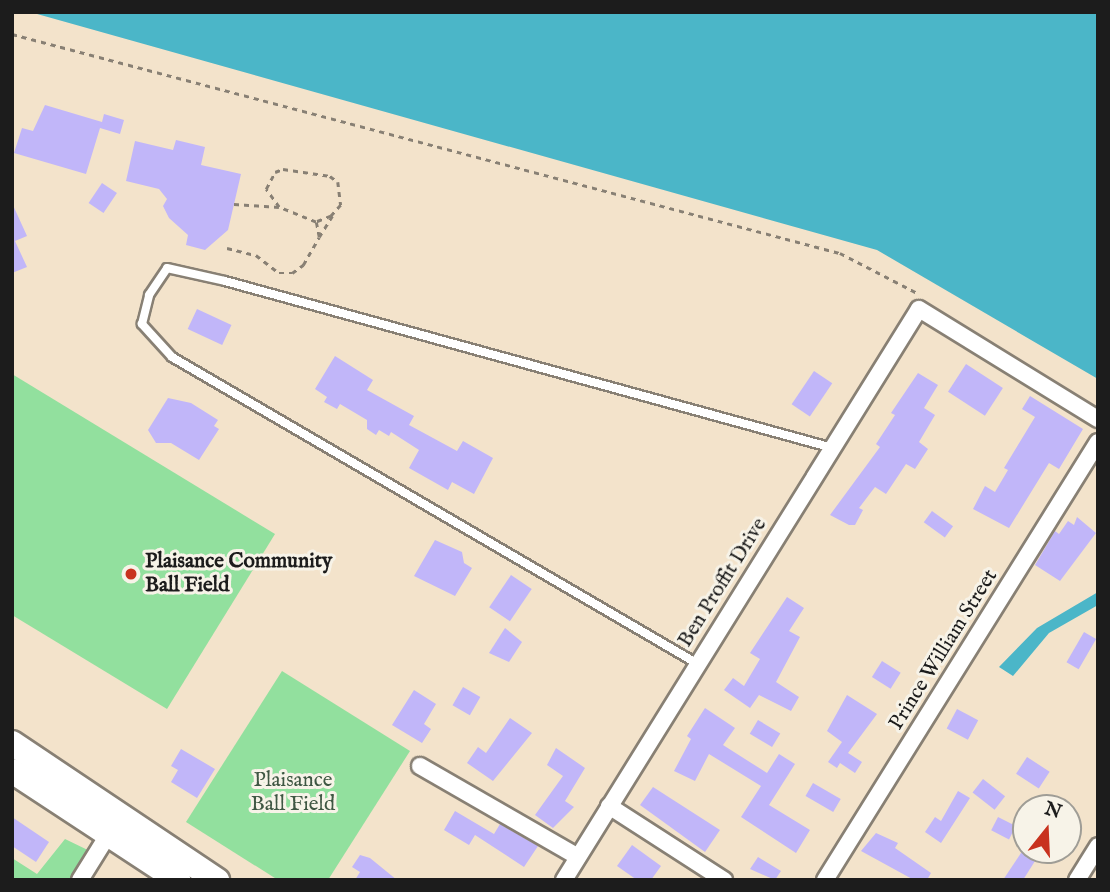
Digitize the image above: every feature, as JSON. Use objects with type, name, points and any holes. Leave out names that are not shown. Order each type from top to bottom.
[{"type":"main road","points":[[12,743],[217,880]]},
{"type":"main road","points":[[12,771],[178,880]]},
{"type":"street","name":"Ben Proffit Drive","points":[[564,880],[919,309],[1098,419]]},
{"type":"street","name":"Prince William Street","points":[[825,880],[1098,442]]},
{"type":"street","points":[[420,766],[578,857]]},
{"type":"street","points":[[609,806],[724,880]]},
{"type":"street","points":[[80,880],[108,835]]},
{"type":"street","points":[[1077,880],[1098,846]]},
{"type":"lane","points":[[698,664],[172,357],[142,324],[149,295],[167,268],[833,448]]},
{"type":"path","points":[[12,34],[784,238],[881,271]]},
{"type":"path","points":[[227,248],[256,255],[279,273],[292,273],[303,265],[336,211],[342,198],[338,182],[330,176],[283,169],[275,172],[266,189],[279,207]]},
{"type":"path","points":[[234,204],[279,207],[316,222]]},
{"type":"path","points":[[316,222],[336,211]]},
{"type":"path","points":[[316,222],[319,237]]},
{"type":"green space","name":"Plaisance Community Ball Field","points":[[12,374],[275,534],[167,709],[12,615]]},
{"type":"green space","name":"Plaisance Ball Field","points":[[282,671],[410,751],[328,880],[278,880],[186,822]]},
{"type":"green space","points":[[65,839],[96,854],[79,880],[12,880],[12,858],[37,874]]},
{"type":"water","points":[[30,12],[1098,12],[1098,379],[877,250]]},
{"type":"water","points":[[1098,592],[1098,605],[1049,633],[1013,676],[999,667],[1037,628]]},
{"type":"building","points":[[45,105],[102,122],[104,114],[124,120],[120,134],[100,128],[86,174],[14,153],[22,128],[33,131]]},
{"type":"building","points":[[176,140],[205,147],[201,165],[241,174],[228,230],[205,250],[186,245],[188,235],[169,218],[163,206],[167,199],[159,189],[126,181],[135,141],[173,150]]},
{"type":"building","points":[[102,183],[117,193],[104,213],[89,203]]},
{"type":"building","points":[[12,203],[27,236],[15,241],[27,267],[12,273]]},
{"type":"building","points":[[197,309],[231,325],[222,345],[188,329]]},
{"type":"building","points":[[335,356],[373,380],[367,390],[414,416],[409,425],[457,451],[463,441],[493,458],[474,494],[452,482],[448,490],[409,468],[419,450],[391,432],[389,436],[379,430],[376,435],[367,429],[367,420],[340,404],[337,409],[324,402],[327,397],[315,389]]},
{"type":"building","points":[[966,364],[1003,388],[985,416],[948,392]]},
{"type":"building","points":[[814,371],[832,383],[810,416],[792,404]]},
{"type":"building","points":[[918,373],[938,385],[924,408],[935,415],[919,442],[928,449],[915,469],[906,464],[886,494],[875,487],[859,508],[863,510],[855,525],[849,525],[830,515],[880,447],[876,444],[895,415],[891,413]]},
{"type":"building","points":[[1030,396],[1083,429],[1059,469],[1049,463],[1009,528],[973,509],[985,486],[995,492],[1008,470],[1004,468],[1035,417],[1022,409]]},
{"type":"building","points":[[168,398],[191,403],[218,420],[214,426],[219,429],[199,460],[171,443],[156,443],[148,430]]},
{"type":"building","points":[[932,511],[953,526],[945,538],[924,522]]},
{"type":"building","points":[[1077,517],[1096,533],[1060,581],[1035,565],[1055,531],[1059,534],[1068,521],[1074,525]]},
{"type":"building","points":[[435,540],[462,552],[464,563],[472,568],[455,596],[414,576]]},
{"type":"building","points":[[511,575],[532,589],[510,621],[489,607]]},
{"type":"building","points":[[787,597],[804,608],[789,631],[800,637],[776,682],[799,697],[791,711],[759,695],[750,708],[724,690],[733,678],[744,686],[760,659],[750,653]]},
{"type":"building","points":[[505,628],[522,642],[509,662],[489,653]]},
{"type":"building","points":[[1084,632],[1096,639],[1079,669],[1066,662]]},
{"type":"building","points":[[882,661],[901,673],[891,689],[872,677]]},
{"type":"building","points":[[463,687],[480,697],[470,715],[452,705]]},
{"type":"building","points":[[414,690],[436,704],[424,724],[431,729],[422,743],[392,725]]},
{"type":"building","points":[[847,695],[877,714],[848,753],[862,762],[855,773],[840,763],[837,768],[828,762],[842,742],[827,731]]},
{"type":"building","points":[[705,708],[735,728],[723,745],[767,773],[779,754],[795,764],[769,805],[810,830],[796,853],[741,817],[761,786],[709,754],[695,781],[674,771],[691,739],[687,736]]},
{"type":"building","points":[[957,709],[978,720],[968,740],[947,728]]},
{"type":"building","points":[[510,718],[532,733],[493,781],[467,763],[478,747],[486,753]]},
{"type":"building","points":[[758,720],[780,733],[772,747],[750,734]]},
{"type":"building","points":[[556,748],[585,768],[565,801],[574,807],[553,828],[535,815],[563,776],[547,765]]},
{"type":"building","points":[[181,749],[215,769],[197,798],[171,782],[178,770],[171,766]]},
{"type":"building","points":[[1027,757],[1050,772],[1039,788],[1016,774]]},
{"type":"building","points":[[983,779],[1005,796],[995,810],[973,792]]},
{"type":"building","points":[[813,783],[841,799],[833,812],[806,796]]},
{"type":"building","points":[[653,787],[720,830],[705,852],[640,805]]},
{"type":"building","points":[[958,791],[970,798],[941,843],[925,832],[935,817],[941,821]]},
{"type":"building","points":[[455,811],[494,834],[500,824],[538,846],[524,867],[475,835],[469,845],[444,830]]},
{"type":"building","points":[[12,817],[49,842],[36,862],[12,846]]},
{"type":"building","points":[[998,817],[1012,824],[1009,839],[991,830]]},
{"type":"building","points":[[876,833],[898,843],[895,848],[931,873],[927,880],[914,880],[861,851]]},
{"type":"building","points":[[632,845],[661,866],[651,880],[637,880],[617,866]]},
{"type":"building","points":[[360,855],[370,858],[397,880],[355,880],[360,872],[352,867]]},
{"type":"building","points":[[758,857],[781,871],[775,880],[750,869]]},
{"type":"building","points":[[1014,864],[1033,864],[1023,880],[1003,880]]},
{"type":"place","name":"Plaisance Community Ball Field","points":[[131,574]]}]
